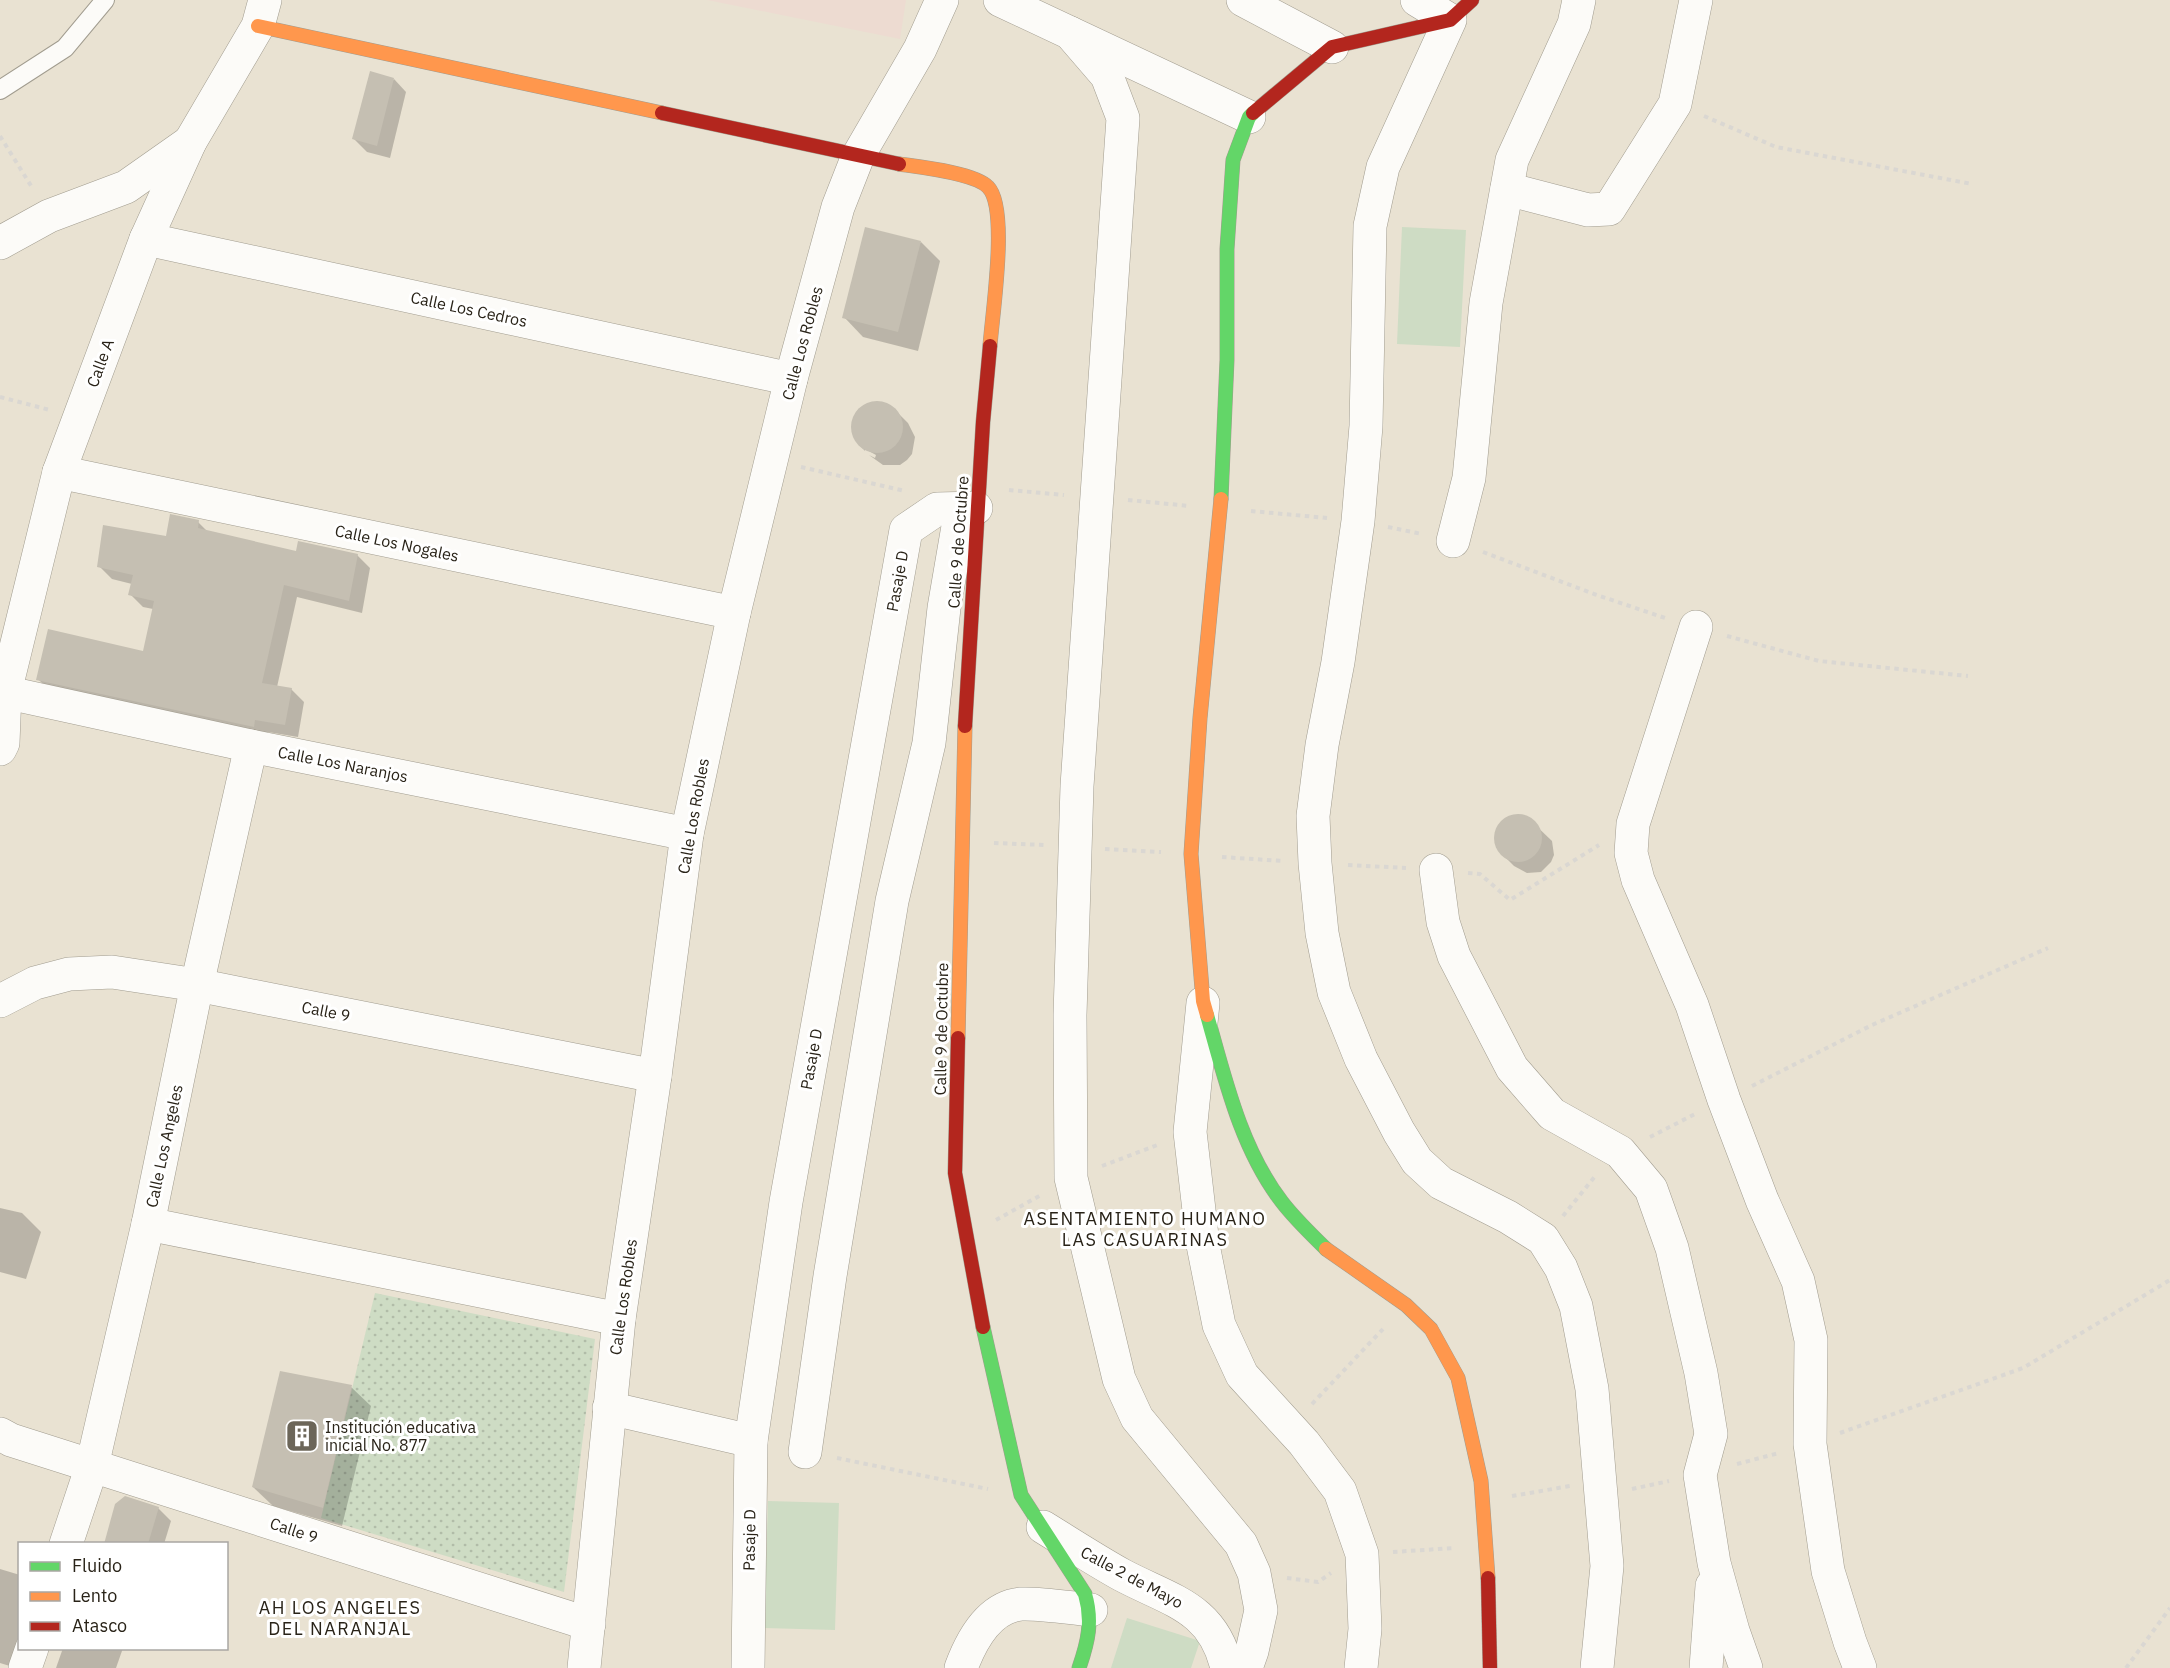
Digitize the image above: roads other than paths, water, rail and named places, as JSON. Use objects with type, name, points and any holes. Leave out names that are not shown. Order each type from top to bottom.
[{"type":"street","name":"Calle Los Robles","points":[[584,1668],[619,1319],[656,1076],[687,834],[734,613],[791,379],[838,207],[858,156],[920,50],[942,0]]},
{"type":"street","points":[[1000,0],[1249,117]]},
{"type":"street","points":[[1243,0],[1332,47]]},
{"type":"street","points":[[1417,0],[1461,10]]},
{"type":"street","points":[[1453,541],[1469,478],[1486,303],[1512,160],[1574,24],[1579,0]]},
{"type":"street","points":[[1507,189],[1588,210],[1609,208],[1676,104],[1696,0]]},
{"type":"street","points":[[1361,1668],[1365,1629],[1362,1554],[1340,1491],[1304,1443],[1242,1375],[1219,1325],[1203,1245],[1190,1132],[1203,1001],[1191,854],[1200,718],[1221,509],[1227,360],[1227,249],[1233,160],[1249,117],[1332,47],[1461,10]]},
{"type":"street","points":[[1461,10],[1383,167],[1370,226],[1366,426],[1359,509],[1338,662],[1322,745],[1313,816],[1315,863],[1322,933],[1334,992],[1360,1059],[1399,1132],[1418,1161],[1441,1183],[1508,1217],[1543,1239],[1561,1268],[1576,1306],[1592,1389],[1607,1566],[1597,1668]]},
{"type":"street","name":"Calle 9 de Octubre","points":[[262,13],[858,156],[972,177],[989,188],[998,210],[999,239],[983,422],[969,508],[955,1173],[983,1330],[1021,1495],[1085,1594],[1091,1610]]},
{"type":"street","name":"Calle A","points":[[0,749],[3,742],[3,691],[59,472],[146,239],[190,142],[262,13]]},
{"type":"street","points":[[1070,33],[1107,76],[1123,118],[1074,847],[1070,1015],[1071,1178],[1119,1379],[1137,1418],[1241,1544],[1254,1573],[1261,1610],[1246,1668]]},
{"type":"street","points":[[2,249],[49,216],[126,187],[190,142]]},
{"type":"street","name":"Calle Los Cedros","points":[[146,239],[791,379]]},
{"type":"street","name":"Calle Los Nogales","points":[[59,472],[734,613]]},
{"type":"street","points":[[805,1452],[830,1276],[892,901],[929,743],[944,608],[969,508]]},
{"type":"street","name":"Pasaje D","points":[[748,1668],[751,1441],[786,1202],[906,530],[937,509],[969,508]]},
{"type":"street","points":[[1696,627],[1633,824],[1631,852],[1638,880],[1692,1005],[1724,1100],[1762,1200],[1798,1281],[1811,1340],[1810,1444],[1828,1571],[1860,1668]]},
{"type":"street","name":"Calle Los Naranjos","points":[[3,691],[251,746],[687,834]]},
{"type":"street","name":"Calle Los Angeles","points":[[67,1542],[92,1466],[148,1224],[197,985],[251,746]]},
{"type":"street","points":[[1436,870],[1443,922],[1454,956],[1512,1068],[1552,1114],[1585,1130],[1620,1152],[1650,1189],[1672,1248],[1701,1373],[1711,1434],[1700,1475],[1714,1563],[1746,1668]]},
{"type":"street","name":"Calle 9","points":[[0,1001],[35,982],[69,974],[112,972],[197,985],[656,1076]]},
{"type":"street","points":[[1203,1001],[1227,1088],[1255,1158],[1282,1202],[1329,1253],[1406,1305],[1431,1329],[1458,1378],[1481,1480],[1490,1613],[1490,1668]]},
{"type":"street","points":[[148,1224],[619,1319]]},
{"type":"street","points":[[609,1408],[751,1441]]},
{"type":"street","name":"Calle 9","points":[[0,1434],[11,1440],[589,1624]]},
{"type":"street","name":"Calle 2 de Mayo","points":[[1043,1527],[1120,1574],[1190,1608],[1211,1628],[1222,1649],[1227,1668]]},
{"type":"street","points":[[1706,1668],[1714,1563]]},
{"type":"street","points":[[961,1668],[968,1649],[983,1626],[1000,1611],[1021,1604],[1091,1610],[1090,1640],[1079,1668]]},
{"type":"street","points":[[25,1668],[31,1650]]},
{"type":"lane","points":[[0,90],[65,48],[105,0]]},
{"type":"place","name":"Institución educativa inicial No. 877","points":[[302,1436]]},
{"type":"district","name":"ASENTAMIENTO HUMANO LAS CASUARINAS","points":[[1145,1228]]},
{"type":"district","name":"AH LOS ANGELES DEL NARANJAL","points":[[340,1617]]}]
